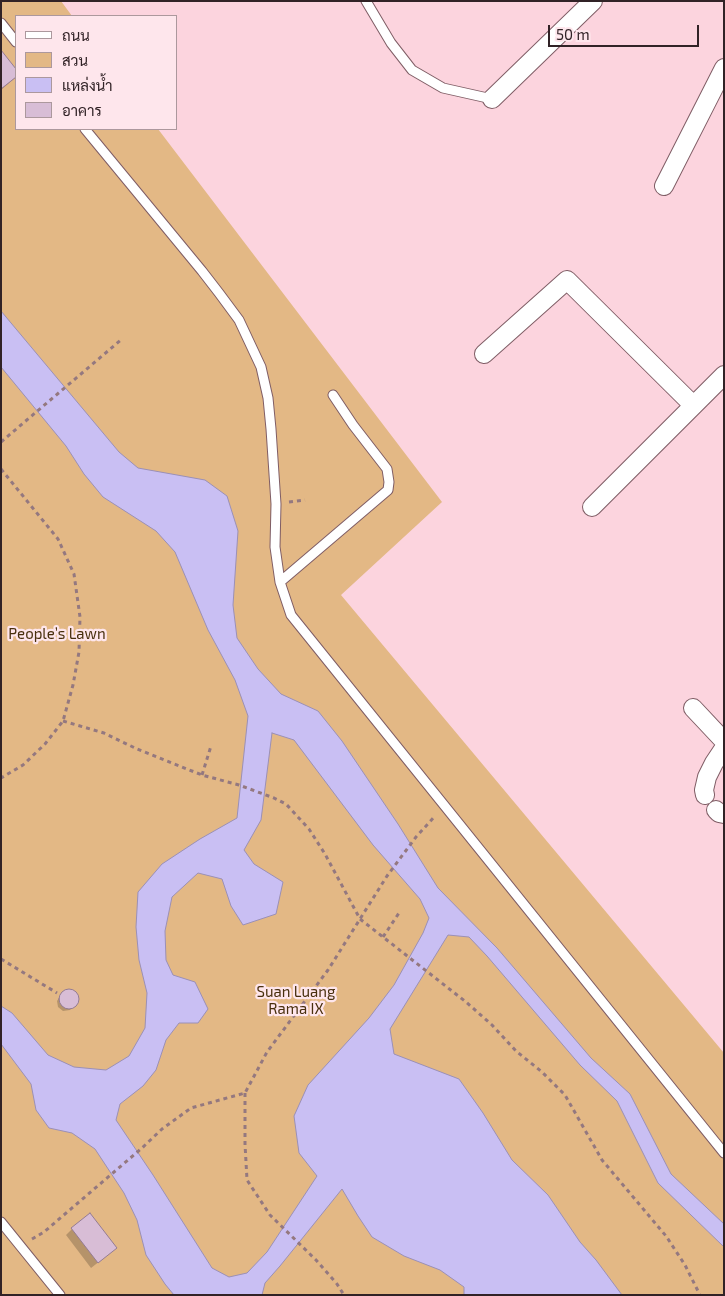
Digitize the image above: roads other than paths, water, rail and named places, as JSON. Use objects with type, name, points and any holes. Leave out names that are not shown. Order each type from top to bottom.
[{"type":"street","points":[[492,99],[593,1]]},
{"type":"street","points":[[664,186],[724,68]]},
{"type":"street","points":[[484,354],[567,280],[693,405]]},
{"type":"street","points":[[592,507],[724,375]]},
{"type":"street","points":[[694,708],[724,741]]},
{"type":"street","points":[[705,795],[704,790],[708,776],[714,762],[724,748]]},
{"type":"lane","points":[[366,1],[412,70],[443,88],[492,99]]},
{"type":"lane","points":[[1,23],[15,41]]},
{"type":"lane","points":[[87,130],[202,270],[229,306],[239,320],[260,366],[269,406],[276,504],[275,547],[280,582],[291,615],[724,1153]]},
{"type":"lane","points":[[280,582],[388,490],[387,469],[353,425],[333,394]]},
{"type":"lane","points":[[1,1222],[60,1295]]},
{"type":"water","points":[[1,311],[119,452],[138,468],[205,480],[227,496],[238,531],[233,605],[237,638],[258,669],[281,694],[318,711],[342,741],[398,824],[438,888],[497,948],[591,1058],[630,1094],[671,1174],[724,1224],[724,1247],[658,1183],[617,1101],[580,1065],[469,937],[448,935],[390,1029],[394,1054],[459,1079],[512,1160],[548,1195],[580,1242],[622,1295],[464,1295],[464,1287],[440,1270],[404,1256],[372,1237],[342,1189],[265,1283],[262,1295],[174,1295],[146,1255],[137,1220],[124,1193],[95,1149],[72,1133],[49,1128],[36,1110],[31,1084],[1,1044],[1,1006],[12,1013],[48,1055],[74,1067],[106,1070],[129,1056],[145,1028],[147,993],[139,960],[136,927],[138,892],[162,864],[237,818],[248,716],[235,680],[208,630],[175,552],[156,531],[103,497],[84,474],[66,446],[1,367]],"holes":[[[272,733],[294,740],[373,845],[420,899],[429,918],[423,933],[394,985],[369,1018],[308,1085],[294,1116],[299,1153],[317,1176],[267,1252],[247,1273],[229,1277],[212,1268],[116,1120],[120,1104],[143,1086],[156,1070],[166,1040],[179,1023],[198,1023],[208,1009],[195,982],[173,975],[166,960],[165,931],[172,897],[198,873],[222,879],[231,906],[243,925],[276,914],[283,882],[254,864],[244,850],[261,820]]]},
{"type":"park label","name":"People’s Lawn","points":[[57,634]]},
{"type":"park label","name":"Suan Luang Rama IX","points":[[296,1000]]}]
